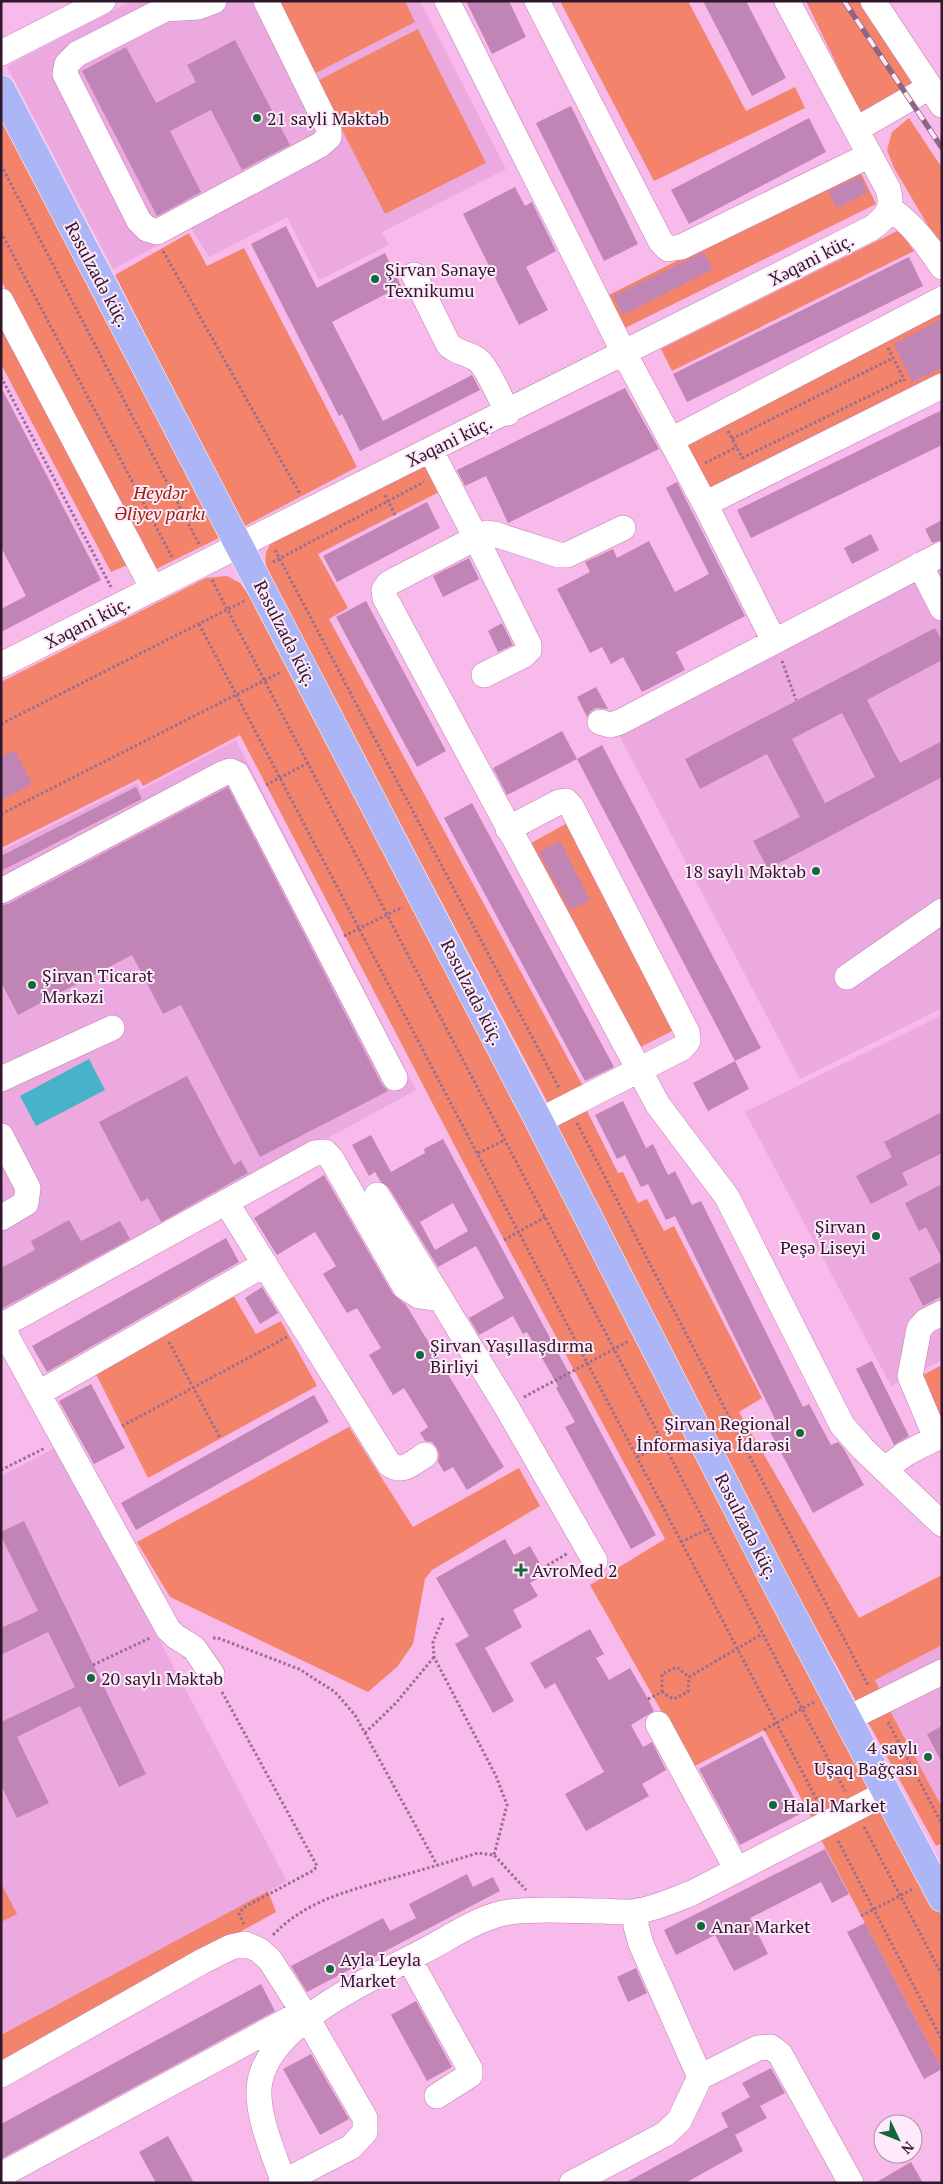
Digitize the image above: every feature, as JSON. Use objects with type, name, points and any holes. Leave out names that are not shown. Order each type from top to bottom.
[{"type":"main road","name":"Rəsulzadə küç.","points":[[1,88],[540,1121],[847,1719],[942,1898]]},
{"type":"street","points":[[214,1],[198,7],[166,9],[77,54],[67,64],[65,74],[138,221],[147,229],[157,232],[320,145],[329,137],[329,128],[266,1]]},
{"type":"street","points":[[446,1],[624,353],[705,504],[774,642]]},
{"type":"street","points":[[538,1],[660,242],[668,249],[682,247],[870,154]]},
{"type":"street","points":[[787,1],[888,188],[891,208],[907,220],[923,238],[942,267]]},
{"type":"street","points":[[856,129],[936,96],[874,1]]},
{"type":"street","points":[[1,53],[97,3]]},
{"type":"street","name":"Xəqani küç.","points":[[1,665],[508,413],[872,228],[884,219],[891,208]]},
{"type":"street","points":[[414,276],[448,344],[455,352],[473,356],[481,362],[508,413]]},
{"type":"street","points":[[671,440],[942,299]]},
{"type":"street","points":[[1,301],[153,589]]},
{"type":"street","points":[[705,504],[942,386]]},
{"type":"street","points":[[431,451],[529,646],[524,655],[484,675]]},
{"type":"street","points":[[623,528],[567,555],[487,533],[389,583],[384,590],[385,598],[638,1070],[662,1112],[727,1197],[842,1425],[863,1449],[942,1524]]},
{"type":"street","points":[[600,722],[610,725],[620,722],[942,554]]},
{"type":"street","points":[[920,565],[942,608]]},
{"type":"street","points":[[1,891],[222,774],[230,771],[237,774],[395,1078]]},
{"type":"street","points":[[508,829],[559,802],[566,801],[571,806],[687,1032],[688,1041],[682,1048],[540,1121]]},
{"type":"street","points":[[847,977],[942,911]]},
{"type":"street","points":[[2,1075],[112,1028]]},
{"type":"street","points":[[1,1136],[28,1188],[26,1203],[1,1218]]},
{"type":"street","points":[[212,1674],[194,1648],[174,1636],[168,1629],[1,1326],[315,1153],[325,1152],[332,1158],[406,1287],[419,1296],[440,1299]]},
{"type":"street","points":[[377,1195],[506,1406],[590,1552]]},
{"type":"street","points":[[226,1202],[389,1464],[396,1469],[402,1469],[425,1455]]},
{"type":"street","points":[[39,1394],[265,1264]]},
{"type":"street","points":[[885,1469],[905,1454],[939,1436],[910,1376],[919,1329],[926,1321],[942,1313]]},
{"type":"street","points":[[847,1719],[942,1672]]},
{"type":"street","points":[[658,1724],[737,1870]]},
{"type":"street","points":[[1,2175],[482,1920],[509,1912],[544,1910],[636,1912],[661,1906],[737,1870],[886,1793]]},
{"type":"street","points":[[636,1912],[636,1926],[641,1944],[700,2077]]},
{"type":"street","points":[[1,2075],[203,1960],[231,1947],[252,1947],[270,1960],[305,2015],[365,2118],[365,2132],[351,2147],[283,2182],[270,2143],[261,2106],[260,2081],[267,2061],[305,2015]]},
{"type":"street","points":[[410,1959],[470,2069],[470,2075],[465,2080],[438,2096]]},
{"type":"street","points":[[572,2183],[665,2134],[679,2121],[700,2077],[758,2048],[771,2047],[780,2054],[851,2183]]},
{"type":"path","points":[[1,166],[201,547]]},
{"type":"path","points":[[1,232],[173,560]]},
{"type":"path","points":[[162,248],[301,496]]},
{"type":"path","points":[[886,344],[907,386]]},
{"type":"path","points":[[732,438],[893,358]]},
{"type":"path","points":[[1,377],[120,605]]},
{"type":"path","points":[[742,458],[904,379]]},
{"type":"path","points":[[726,426],[746,464]]},
{"type":"path","points":[[702,464],[737,448]]},
{"type":"path","points":[[266,566],[426,482]]},
{"type":"path","points":[[384,493],[395,515]]},
{"type":"path","points":[[272,542],[569,1106],[942,1824]]},
{"type":"path","points":[[211,577],[801,1709],[942,1975]]},
{"type":"path","points":[[1,724],[251,598]]},
{"type":"path","points":[[199,624],[281,777],[942,2040]]},
{"type":"path","points":[[774,642],[796,700]]},
{"type":"path","points":[[1,814],[288,668]]},
{"type":"path","points":[[266,785],[308,763]]},
{"type":"path","points":[[344,936],[404,906]]},
{"type":"path","points":[[478,1153],[505,1140]]},
{"type":"path","points":[[504,1240],[546,1217]]},
{"type":"path","points":[[165,1334],[220,1438]]},
{"type":"path","points":[[122,1426],[289,1336]]},
{"type":"path","points":[[506,1406],[630,1340]]},
{"type":"path","points":[[1,1470],[63,1438]]},
{"type":"path","points":[[636,1457],[664,1444]]},
{"type":"path","points":[[681,1542],[708,1529]]},
{"type":"path","points":[[543,1568],[590,1552]]},
{"type":"path","points":[[443,1618],[433,1642],[434,1657],[496,1776],[507,1805],[494,1855]]},
{"type":"path","points":[[93,1665],[168,1629]]},
{"type":"path","points":[[689,1677],[762,1634]]},
{"type":"path","points":[[194,1648],[206,1639],[218,1638],[300,1669],[335,1692],[355,1715],[437,1865]]},
{"type":"path","points":[[365,1733],[396,1704],[434,1657]]},
{"type":"path","points":[[662,1692],[662,1674],[677,1667],[689,1677]]},
{"type":"path","points":[[212,1674],[312,1852],[317,1866],[314,1870],[239,1911],[252,1947],[302,1911],[329,1897],[478,1853],[494,1855],[544,1910]]},
{"type":"path","points":[[662,1692],[674,1699],[688,1692],[689,1677]]},
{"type":"path","points":[[648,1699],[662,1692]]},
{"type":"path","points":[[764,1730],[818,1700]]},
{"type":"path","points":[[861,1916],[916,1887]]},
{"type":"shaded area","name":"21 sayli Məktəb","points":[[131,1],[420,1],[506,169],[382,232],[389,245],[319,280],[287,217],[209,257],[191,228],[113,269],[7,66]]},
{"type":"shaded area","name":"18 saylı Məktəb","points":[[942,564],[942,1008],[800,1079],[619,735]]},
{"type":"shaded area","name":"Şirvan Ticarət Mərkəzi","points":[[236,740],[416,1090],[3,1315],[1,851],[137,783],[141,790]]},
{"type":"shaded area","name":"Şirvan Peşə Liseyi","points":[[942,1015],[942,1360],[891,1386],[745,1112]]},
{"type":"shaded area","points":[[89,1059],[105,1090],[36,1126],[20,1096]]},
{"type":"shaded area","name":"20 saylı Məktəb","points":[[57,1447],[287,1881],[1,2035],[1,1476]]},
{"type":"shaded area","name":"4 saylı Uşaq Bağçası","points":[[942,1645],[942,1807],[874,1680]]},
{"type":"green space","points":[[272,1],[405,1],[415,22],[310,76]]},
{"type":"green space","points":[[560,1],[688,1],[746,111],[795,87],[805,108],[654,181]]},
{"type":"green space","points":[[806,1],[864,1],[916,82],[860,113]]},
{"type":"green space","points":[[418,29],[486,163],[385,214],[317,81]]},
{"type":"green space","name":"Heydər Əliyev parkı","points":[[1,118],[221,537],[152,571],[1,280]]},
{"type":"green space","points":[[909,118],[942,168],[940,246],[894,168],[887,150],[892,132]]},
{"type":"green space","points":[[859,169],[876,204],[623,329],[607,296]]},
{"type":"green space","points":[[899,230],[914,251],[672,371],[661,349]]},
{"type":"green space","points":[[189,233],[207,266],[244,248],[357,467],[243,527],[115,275]]},
{"type":"green space","points":[[942,307],[942,377],[705,492],[680,442]]},
{"type":"green space","points":[[1,311],[134,562],[111,572],[1,364]]},
{"type":"green space","points":[[426,462],[441,491],[318,554],[348,608],[329,619],[584,1088],[550,1107],[269,576],[266,565],[266,553],[274,539]]},
{"type":"green space","points":[[227,576],[240,583],[251,598],[876,1790],[814,1822],[764,1730],[693,1767],[590,1585],[665,1539],[504,1240],[240,735],[143,786],[139,779],[1,848],[1,682],[206,578]]},
{"type":"green space","points":[[569,822],[676,1029],[633,1051],[524,847]]},
{"type":"green space","points":[[587,1111],[618,1173],[623,1172],[638,1203],[647,1199],[664,1231],[674,1226],[762,1398],[739,1412],[859,1618],[942,1575],[942,1645],[875,1680],[882,1694],[857,1703],[777,1557],[557,1125]]},
{"type":"green space","points":[[233,1295],[256,1334],[281,1321],[317,1386],[148,1478],[95,1372]]},
{"type":"green space","points":[[942,1365],[942,1427],[917,1378]]},
{"type":"green space","points":[[349,1427],[413,1527],[519,1468],[540,1506],[432,1570],[425,1579],[413,1644],[397,1667],[368,1692],[170,1597],[137,1542]]},
{"type":"green space","points":[[888,1707],[942,1807],[942,1843],[936,1846],[868,1722]]},
{"type":"green space","points":[[883,1803],[942,1916],[942,2069],[819,1836]]},
{"type":"green space","points":[[1,1883],[17,1914],[1,1922]]},
{"type":"green space","points":[[268,1891],[276,1912],[1,2064],[1,2035]]},
{"type":"building","points":[[466,1],[509,1],[526,37],[492,54]]},
{"type":"building","points":[[703,1],[746,1],[786,78],[752,96]]},
{"type":"building","points":[[235,40],[290,145],[242,170],[211,110],[170,131],[201,192],[157,216],[82,71],[126,47],[156,103],[196,82],[187,65]]},
{"type":"building","points":[[571,106],[638,244],[604,261],[536,123]]},
{"type":"building","points":[[809,118],[826,152],[689,224],[671,190]]},
{"type":"building","points":[[860,176],[868,192],[837,208],[828,191]]},
{"type":"building","points":[[515,187],[525,206],[532,202],[556,251],[526,267],[548,310],[519,325],[463,214]]},
{"type":"building","points":[[286,226],[317,288],[385,253],[401,286],[332,322],[383,421],[472,375],[480,390],[360,451],[342,414],[339,416],[251,244]]},
{"type":"building","points":[[704,252],[713,269],[623,315],[613,296]]},
{"type":"building","points":[[909,257],[923,286],[687,402],[673,374]]},
{"type":"building","points":[[942,319],[942,368],[912,382],[894,344]]},
{"type":"building","points":[[1,387],[101,580],[1,632],[1,609],[26,596],[1,547]]},
{"type":"building","points":[[625,388],[659,449],[508,523],[486,476],[465,486],[457,470]]},
{"type":"building","points":[[942,410],[942,445],[751,538],[737,510]]},
{"type":"building","points":[[677,482],[745,616],[676,652],[685,670],[642,692],[623,657],[611,664],[602,647],[590,653],[557,589],[590,572],[585,562],[613,549],[617,558],[649,541],[675,592],[709,574],[666,488]]},
{"type":"building","points":[[427,502],[440,528],[337,582],[323,556]]},
{"type":"building","points":[[942,520],[942,540],[932,543],[925,529]]},
{"type":"building","points":[[871,534],[879,550],[852,564],[844,548]]},
{"type":"building","points":[[469,558],[479,579],[443,597],[433,576]]},
{"type":"building","points":[[366,601],[446,751],[417,767],[336,617]]},
{"type":"building","points":[[502,623],[513,645],[498,652],[488,631]]},
{"type":"building","points":[[935,628],[942,641],[942,660],[867,700],[900,763],[942,741],[942,777],[768,869],[753,841],[800,817],[767,754],[700,789],[685,759]],"holes":[[[842,713],[875,777],[825,803],[792,739]]]},
{"type":"building","points":[[596,687],[608,709],[596,708],[587,717],[577,697]]},
{"type":"building","points":[[562,731],[577,759],[507,795],[493,768]]},
{"type":"building","points":[[602,745],[761,1048],[735,1061],[577,759]]},
{"type":"building","points":[[15,750],[32,784],[1,800],[1,757]]},
{"type":"building","points":[[136,787],[142,799],[1,871],[1,856]]},
{"type":"building","points":[[228,787],[382,1085],[388,1091],[260,1157],[181,1005],[163,1014],[132,955],[18,1015],[1,982],[1,905],[8,904]]},
{"type":"building","points":[[472,803],[614,1067],[585,1081],[444,818]]},
{"type":"building","points":[[560,841],[590,900],[570,910],[539,852]]},
{"type":"building","points":[[735,1061],[749,1089],[708,1111],[693,1083]]},
{"type":"building","points":[[187,1076],[234,1165],[241,1160],[248,1173],[161,1222],[148,1198],[141,1202],[99,1122]]},
{"type":"building","points":[[623,1101],[646,1148],[653,1144],[668,1175],[675,1171],[692,1205],[701,1201],[803,1407],[809,1404],[831,1445],[838,1442],[844,1449],[864,1485],[813,1513],[767,1426],[776,1421],[675,1216],[666,1220],[648,1184],[641,1187],[625,1155],[617,1159],[595,1115]]},
{"type":"building","points":[[942,1112],[942,1153],[902,1173],[908,1185],[871,1204],[856,1176],[892,1157],[884,1142]]},
{"type":"building","points":[[371,1135],[391,1172],[425,1153],[424,1149],[443,1139],[656,1535],[631,1549],[565,1427],[575,1422],[556,1388],[558,1386],[527,1332],[523,1334],[513,1316],[479,1335],[469,1318],[504,1298],[476,1246],[438,1267],[389,1188],[381,1182],[375,1172],[369,1176],[352,1145]],"holes":[[[453,1203],[468,1231],[435,1250],[420,1222]]]},
{"type":"building","points":[[324,1175],[393,1294],[406,1305],[504,1467],[467,1490],[453,1467],[444,1472],[438,1462],[437,1448],[432,1442],[425,1441],[420,1433],[428,1427],[404,1388],[393,1395],[369,1355],[381,1348],[357,1308],[347,1313],[323,1274],[336,1266],[315,1232],[277,1255],[254,1218]]},
{"type":"building","points":[[942,1184],[942,1258],[926,1227],[919,1231],[905,1203]]},
{"type":"building","points":[[69,1220],[81,1241],[120,1221],[130,1239],[1,1309],[1,1268],[35,1250],[31,1241]]},
{"type":"building","points":[[226,1238],[239,1262],[47,1372],[32,1346]]},
{"type":"building","points":[[942,1261],[942,1296],[923,1306],[909,1278]]},
{"type":"building","points":[[262,1287],[278,1313],[260,1324],[245,1298]]},
{"type":"building","points":[[872,1361],[909,1436],[894,1445],[856,1369]]},
{"type":"building","points":[[91,1384],[125,1448],[94,1464],[59,1401]]},
{"type":"building","points":[[314,1395],[329,1422],[136,1530],[121,1503]]},
{"type":"building","points":[[24,1521],[146,1774],[119,1787],[80,1706],[17,1737],[49,1803],[17,1818],[1,1785],[1,1722],[75,1687],[48,1632],[1,1655],[1,1628],[38,1611],[1,1536],[1,1532]]},
{"type":"building","points":[[505,1539],[514,1555],[530,1546],[546,1574],[530,1583],[538,1596],[513,1610],[522,1627],[485,1648],[514,1701],[493,1713],[455,1644],[469,1636],[436,1578]]},
{"type":"building","points":[[590,1629],[604,1654],[596,1658],[609,1680],[630,1668],[648,1699],[654,1711],[631,1725],[643,1747],[652,1742],[666,1770],[642,1784],[649,1796],[586,1831],[565,1794],[604,1772],[555,1683],[545,1689],[530,1663]]},
{"type":"building","points":[[942,1726],[942,1763],[927,1734]]},
{"type":"building","points":[[762,1736],[802,1813],[740,1845],[699,1769]]},
{"type":"building","points":[[825,1849],[849,1894],[832,1903],[821,1882],[750,1918],[768,1954],[734,1971],[715,1935],[676,1955],[664,1930]]},
{"type":"building","points":[[467,1874],[473,1887],[493,1877],[500,1891],[307,1992],[291,1966],[383,1918],[390,1931],[416,1918],[409,1904]]},
{"type":"building","points":[[865,1923],[942,2069],[924,2079],[847,1932]]},
{"type":"building","points":[[636,1968],[647,1993],[628,2002],[617,1977]]},
{"type":"building","points":[[261,1984],[275,2011],[1,2159],[1,2124]]},
{"type":"building","points":[[416,2001],[452,2067],[427,2081],[391,2015]]},
{"type":"building","points":[[311,2054],[349,2119],[320,2135],[283,2069]]},
{"type":"building","points":[[771,2068],[785,2093],[760,2106],[767,2118],[735,2135],[743,2151],[685,2183],[625,2183],[728,2127],[721,2113],[750,2097],[742,2083]]},
{"type":"building","points":[[168,2136],[194,2183],[156,2183],[139,2152]]},
{"type":"building","points":[[908,2164],[912,2164],[923,2183],[875,2183]]},
{"type":"railway","points":[[844,1],[942,148]]},
{"type":"place","name":"21 sayli Məktəb","points":[[257,118]]},
{"type":"place","name":"Şirvan Sənaye Texnikumu","points":[[375,279]]},
{"type":"place","name":"18 saylı Məktəb","points":[[816,871]]},
{"type":"place","name":"Şirvan Ticarət Mərkəzi","points":[[32,985]]},
{"type":"place","name":"Şirvan Peşə Liseyi","points":[[876,1236]]},
{"type":"place","name":"Şirvan Yaşıllaşdırma Birliyi","points":[[420,1355]]},
{"type":"place","name":"Şirvan Regional İnformasiya İdarəsi","points":[[800,1433]]},
{"type":"place","name":"AvroMed 2","points":[[521,1570]]},
{"type":"place","name":"20 saylı Məktəb","points":[[91,1678]]},
{"type":"place","name":"4 saylı Uşaq Bağçası","points":[[928,1757]]},
{"type":"place","name":"Halal Market","points":[[773,1805]]},
{"type":"place","name":"Anar Market","points":[[701,1926]]},
{"type":"place","name":"Ayla Leyla Market","points":[[330,1969]]}]
